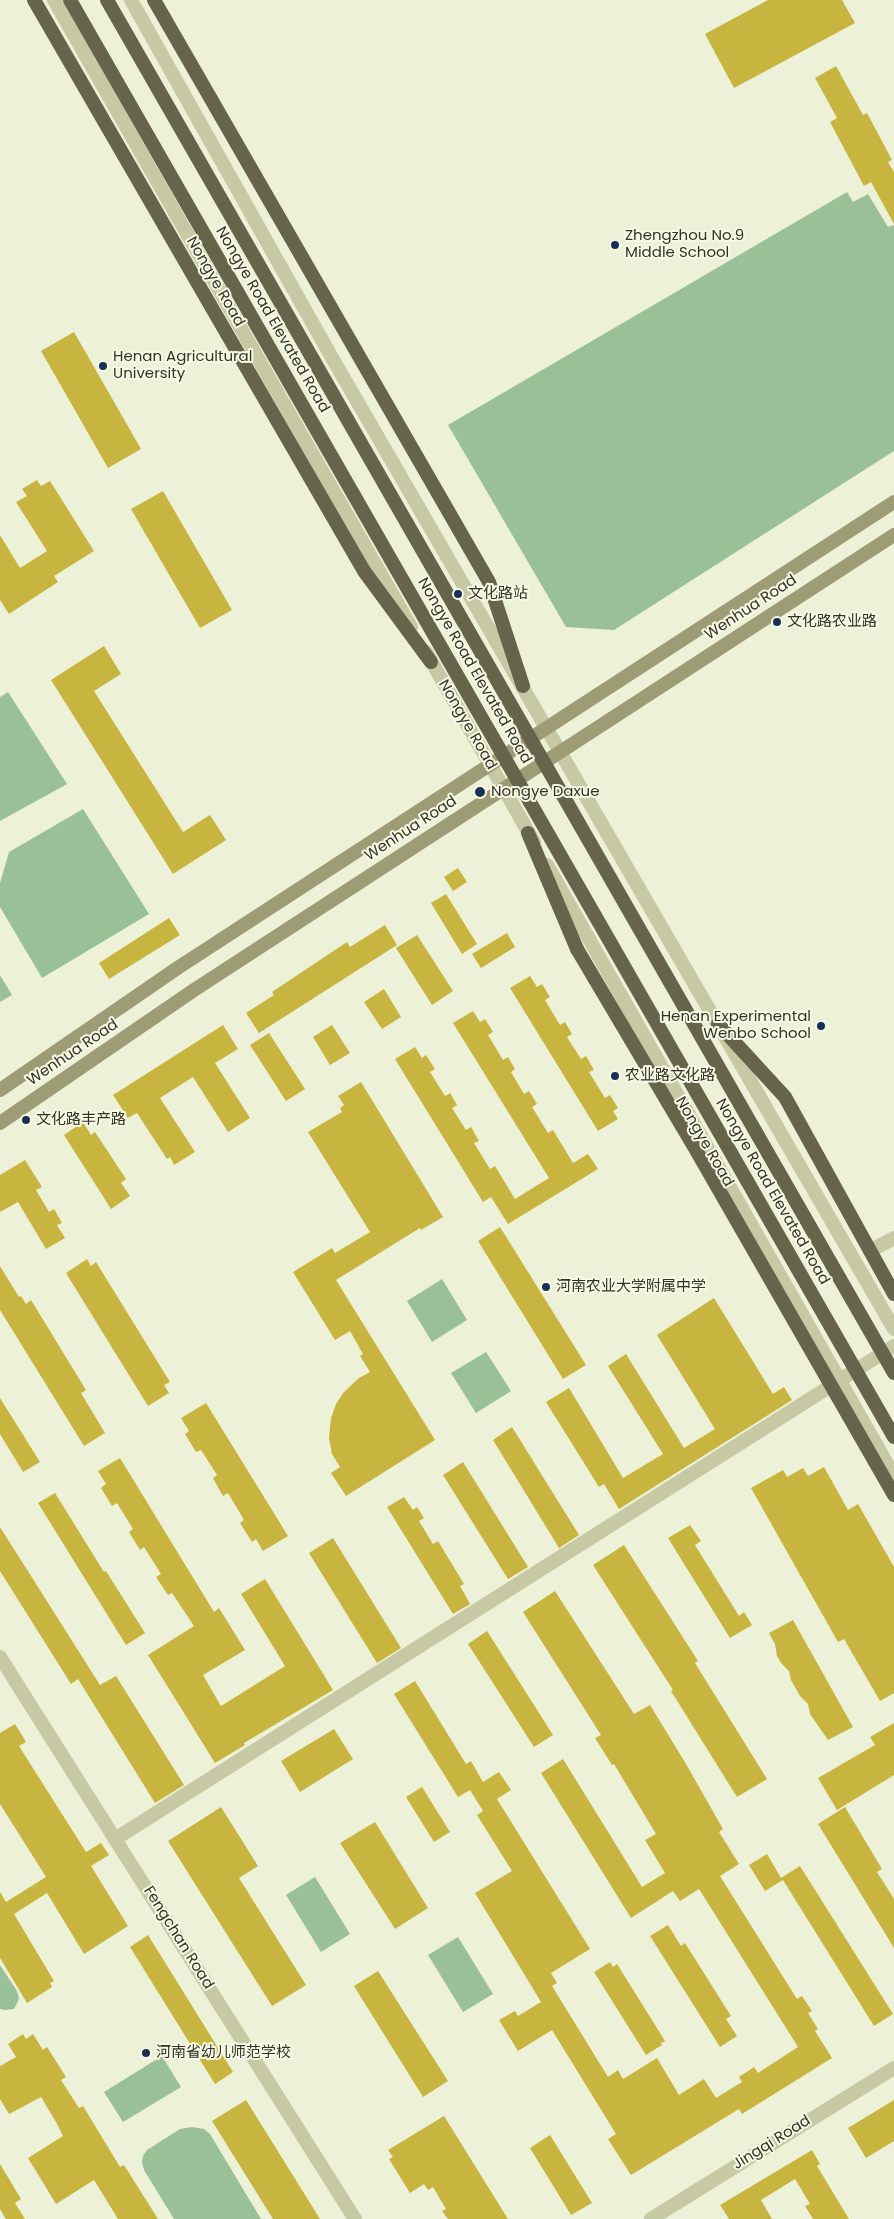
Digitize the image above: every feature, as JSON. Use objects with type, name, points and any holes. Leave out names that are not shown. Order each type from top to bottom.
[{"type":"highway","points":[[34,0],[364,571],[431,662]]},
{"type":"highway","name":"Nongye Road Elevated Road","points":[[70,0],[894,1437]]},
{"type":"highway","name":"Nongye Road Elevated Road","points":[[107,0],[894,1373]]},
{"type":"highway","points":[[154,0],[489,582],[522,686]]},
{"type":"highway","points":[[528,833],[577,949],[696,1150],[894,1496]]},
{"type":"highway","points":[[718,1024],[785,1097],[894,1294]]},
{"type":"main road","name":"Wenhua Road","points":[[0,1090],[179,967],[894,502]]},
{"type":"main road","name":"Wenhua Road","points":[[0,1123],[194,990],[894,535]]},
{"type":"street","name":"Nongye Road","points":[[54,0],[894,1476]]},
{"type":"street","points":[[131,0],[331,356],[894,1329]]},
{"type":"street","points":[[870,1251],[894,1238]]},
{"type":"street","points":[[115,1839],[894,1346]]},
{"type":"street","name":"Fengchan Road","points":[[0,1657],[355,2219]]},
{"type":"street","name":"Jingqi Road","points":[[651,2219],[894,2068]]},
{"type":"green space","points":[[847,192],[853,202],[868,194],[888,227],[894,225],[894,451],[614,630],[566,627],[448,425]]},
{"type":"green space","points":[[8,692],[67,784],[0,821],[0,697]]},
{"type":"green space","points":[[83,809],[149,914],[42,978],[0,907],[0,883],[9,852]]},
{"type":"green space","points":[[0,975],[12,995],[0,1002]]},
{"type":"green space","points":[[442,1279],[467,1320],[432,1342],[407,1301]]},
{"type":"green space","points":[[486,1352],[511,1391],[476,1413],[451,1373]]},
{"type":"green space","points":[[315,1877],[350,1934],[321,1952],[286,1895]]},
{"type":"green space","points":[[458,1937],[493,1994],[463,2012],[428,1955]]},
{"type":"green space","points":[[0,1965],[17,1991],[19,1999],[14,2009],[0,2009]]},
{"type":"green space","points":[[162,2056],[181,2087],[123,2122],[104,2092]]},
{"type":"green space","points":[[192,2127],[204,2129],[210,2134],[261,2219],[174,2219],[144,2170],[143,2156],[147,2150],[180,2129]]},
{"type":"building","points":[[768,0],[842,0],[855,23],[734,88],[705,34]]},
{"type":"building","points":[[836,66],[863,115],[867,113],[892,160],[888,162],[894,172],[894,224],[871,182],[864,186],[830,122],[837,118],[815,78]]},
{"type":"building","points":[[74,332],[141,449],[108,468],[41,351]]},
{"type":"building","points":[[37,480],[41,486],[50,481],[94,551],[54,576],[58,582],[9,614],[0,600],[0,535],[20,568],[47,551],[16,502],[27,496],[22,489]]},
{"type":"building","points":[[163,491],[232,610],[200,628],[131,509]]},
{"type":"building","points":[[104,646],[121,674],[94,691],[183,832],[210,815],[226,840],[173,874],[51,680]]},
{"type":"building","points":[[458,868],[467,882],[453,891],[444,877]]},
{"type":"building","points":[[446,894],[477,944],[462,954],[431,903]]},
{"type":"building","points":[[169,918],[180,935],[109,979],[99,963]]},
{"type":"building","points":[[385,925],[397,945],[259,1033],[246,1013],[274,995],[272,992],[347,942],[350,947]]},
{"type":"building","points":[[507,933],[515,947],[481,968],[472,954]]},
{"type":"building","points":[[417,935],[453,991],[432,1005],[396,948]]},
{"type":"building","points":[[530,976],[537,987],[542,984],[550,997],[545,1000],[560,1025],[565,1022],[572,1034],[567,1037],[581,1059],[586,1056],[594,1070],[589,1072],[605,1098],[610,1095],[618,1108],[613,1111],[618,1119],[598,1131],[510,988]]},
{"type":"building","points":[[384,989],[401,1017],[382,1029],[364,1002]]},
{"type":"building","points":[[473,1011],[480,1022],[485,1019],[493,1032],[488,1035],[503,1060],[508,1057],[515,1069],[511,1072],[524,1094],[529,1091],[537,1104],[532,1107],[548,1133],[553,1130],[573,1163],[588,1154],[598,1169],[508,1224],[491,1197],[483,1202],[395,1059],[415,1047],[422,1058],[426,1055],[435,1069],[430,1072],[445,1096],[450,1093],[457,1105],[452,1108],[466,1130],[471,1127],[479,1141],[474,1143],[490,1169],[495,1166],[515,1199],[549,1178],[453,1023]]},
{"type":"building","points":[[223,1025],[238,1049],[215,1063],[250,1118],[228,1132],[193,1077],[160,1098],[195,1152],[174,1165],[170,1157],[167,1159],[137,1113],[128,1118],[113,1095]]},
{"type":"building","points":[[332,1025],[350,1053],[330,1065],[313,1037]]},
{"type":"building","points":[[269,1033],[305,1089],[286,1101],[250,1045]]},
{"type":"building","points":[[361,1082],[443,1217],[421,1230],[420,1228],[336,1280],[435,1440],[346,1496],[331,1473],[340,1467],[332,1454],[329,1438],[331,1418],[336,1404],[343,1393],[359,1378],[370,1372],[360,1356],[363,1354],[350,1331],[335,1340],[293,1272],[332,1248],[335,1253],[370,1232],[308,1132],[342,1112],[340,1108],[344,1105],[338,1096]]},
{"type":"building","points":[[83,1122],[91,1135],[95,1132],[126,1179],[121,1183],[130,1196],[111,1209],[64,1135]]},
{"type":"building","points":[[25,1160],[42,1187],[36,1190],[49,1212],[54,1209],[62,1223],[57,1225],[65,1238],[46,1249],[18,1202],[0,1212],[0,1175]]},
{"type":"building","points":[[500,1227],[586,1365],[563,1379],[478,1241]]},
{"type":"building","points":[[87,1259],[91,1266],[96,1262],[170,1382],[164,1385],[169,1393],[148,1406],[66,1273]]},
{"type":"building","points":[[0,1266],[19,1297],[21,1296],[26,1304],[31,1300],[86,1390],[81,1393],[105,1433],[84,1446],[0,1310]]},
{"type":"building","points":[[714,1298],[773,1394],[784,1387],[792,1400],[619,1509],[604,1484],[599,1487],[546,1402],[569,1388],[623,1478],[663,1454],[608,1366],[626,1354],[684,1448],[715,1429],[657,1335]]},
{"type":"building","points":[[0,1398],[40,1462],[23,1472],[0,1434]]},
{"type":"building","points":[[206,1403],[288,1536],[263,1551],[256,1539],[252,1542],[240,1523],[244,1520],[228,1493],[223,1496],[213,1478],[217,1475],[201,1450],[196,1452],[185,1434],[189,1431],[181,1418]]},
{"type":"building","points":[[512,1427],[579,1535],[559,1548],[493,1440]]},
{"type":"building","points":[[120,1458],[214,1612],[219,1608],[245,1650],[203,1675],[221,1706],[285,1666],[241,1594],[265,1579],[333,1690],[244,1743],[245,1745],[215,1763],[148,1655],[194,1626],[172,1593],[168,1595],[156,1577],[161,1574],[144,1547],[140,1550],[129,1532],[133,1529],[117,1503],[112,1506],[101,1488],[106,1484],[98,1471]]},
{"type":"building","points":[[463,1462],[528,1567],[508,1579],[443,1475]]},
{"type":"building","points":[[824,1467],[848,1510],[858,1504],[894,1567],[894,1693],[880,1701],[844,1639],[838,1642],[751,1488],[783,1470],[787,1477],[803,1468],[808,1476]]},
{"type":"building","points":[[55,1493],[104,1572],[106,1571],[145,1633],[126,1645],[38,1503]]},
{"type":"building","points":[[404,1497],[413,1510],[417,1507],[424,1518],[419,1521],[433,1544],[438,1541],[464,1584],[460,1586],[470,1604],[453,1614],[387,1507]]},
{"type":"building","points":[[690,1525],[701,1541],[695,1545],[739,1616],[744,1612],[752,1625],[730,1638],[668,1538]]},
{"type":"building","points":[[0,1527],[100,1685],[116,1676],[184,1785],[155,1803],[78,1679],[71,1684],[0,1571]]},
{"type":"building","points":[[333,1538],[401,1648],[377,1663],[309,1553]]},
{"type":"building","points":[[624,1545],[698,1661],[695,1663],[767,1779],[737,1797],[671,1691],[673,1690],[593,1565]]},
{"type":"building","points":[[555,1591],[634,1714],[650,1705],[686,1764],[723,1829],[719,1832],[739,1864],[720,1876],[797,1999],[802,1996],[812,2011],[808,2013],[818,2029],[815,2031],[832,2058],[742,2114],[739,2109],[631,2175],[608,2139],[616,2134],[552,2030],[518,2051],[499,2020],[515,2011],[518,2016],[541,2002],[475,1893],[512,1871],[477,1815],[483,1811],[470,1790],[458,1797],[394,1694],[415,1681],[466,1764],[471,1761],[483,1782],[499,1772],[511,1790],[497,1799],[590,1949],[551,1973],[557,1983],[552,1986],[608,2077],[618,2070],[623,2079],[657,2058],[679,2095],[704,2079],[716,2098],[742,2082],[739,2077],[754,2067],[758,2073],[798,2047],[699,1889],[680,1901],[673,1891],[631,1918],[541,1773],[563,1759],[642,1887],[665,1873],[645,1840],[656,1834],[614,1764],[612,1765],[595,1738],[601,1735],[523,1612]]},
{"type":"building","points":[[793,1620],[853,1727],[828,1740],[810,1714],[808,1704],[800,1696],[791,1680],[789,1671],[777,1656],[775,1644],[769,1633]]},
{"type":"building","points":[[487,1631],[553,1735],[534,1747],[468,1644]]},
{"type":"building","points":[[894,1723],[894,1775],[837,1810],[818,1778],[875,1745],[870,1737]]},
{"type":"building","points":[[15,1724],[26,1742],[19,1746],[86,1852],[101,1843],[109,1855],[91,1866],[128,1926],[84,1954],[47,1893],[14,1914],[54,1981],[50,1983],[52,1987],[27,2003],[0,1958],[0,1892],[6,1902],[46,1877],[0,1804],[0,1733]]},
{"type":"building","points":[[334,1729],[353,1759],[300,1792],[281,1761]]},
{"type":"building","points":[[422,1787],[450,1832],[434,1842],[406,1797]]},
{"type":"building","points":[[221,1807],[258,1866],[239,1878],[306,1985],[272,2006],[168,1841]]},
{"type":"building","points":[[845,1807],[882,1869],[877,1872],[894,1899],[894,1948],[818,1824]]},
{"type":"building","points":[[375,1822],[428,1908],[395,1929],[340,1843]]},
{"type":"building","points":[[767,1854],[781,1878],[800,1866],[893,2014],[874,2026],[783,1880],[765,1891],[749,1865]]},
{"type":"building","points":[[668,1925],[681,1946],[685,1943],[731,2016],[726,2019],[737,2036],[720,2047],[650,1936]]},
{"type":"building","points":[[148,1935],[233,2072],[215,2084],[130,1947]]},
{"type":"building","points":[[610,1962],[613,1967],[617,1964],[665,2041],[646,2055],[594,1972]]},
{"type":"building","points":[[378,1971],[448,2081],[423,2097],[354,1986]]},
{"type":"building","points":[[23,2034],[26,2039],[33,2034],[43,2050],[47,2047],[66,2077],[61,2080],[79,2108],[83,2106],[120,2167],[124,2165],[158,2219],[118,2219],[94,2180],[56,2204],[28,2158],[63,2136],[56,2122],[41,2097],[9,2114],[0,2099],[0,2066],[16,2057],[8,2044]]},
{"type":"building","points":[[246,2100],[320,2219],[273,2219],[212,2121]]},
{"type":"building","points":[[894,2100],[894,2141],[866,2158],[848,2128]]},
{"type":"building","points":[[444,2116],[508,2219],[448,2219],[442,2211],[446,2209],[433,2187],[428,2190],[424,2184],[410,2193],[389,2159],[393,2157],[388,2150]]},
{"type":"building","points":[[550,2135],[592,2203],[571,2215],[530,2148]]},
{"type":"building","points":[[812,2150],[820,2164],[817,2166],[849,2219],[813,2219],[805,2206],[810,2204],[795,2179],[761,2200],[772,2219],[729,2219],[720,2205]]},
{"type":"building","points":[[0,2164],[21,2199],[15,2203],[25,2219],[6,2219],[0,2209]]},
{"type":"place","name":"Zhengzhou No.9 Middle School","points":[[615,245]]},
{"type":"place","name":"Henan Agricultural University","points":[[103,366]]},
{"type":"place","name":"文化路站","points":[[458,594]]},
{"type":"place","name":"文化路农业路","points":[[777,622]]},
{"type":"place","name":"Nongye Daxue","points":[[480,792]]},
{"type":"place","name":"Henan Experimental Wenbo School","points":[[821,1026]]},
{"type":"place","name":"农业路文化路","points":[[615,1076]]},
{"type":"place","name":"文化路丰产路","points":[[26,1120]]},
{"type":"place","name":"河南农业大学附属中学","points":[[546,1287]]},
{"type":"place","name":"河南省幼儿师范学校","points":[[146,2053]]}]
